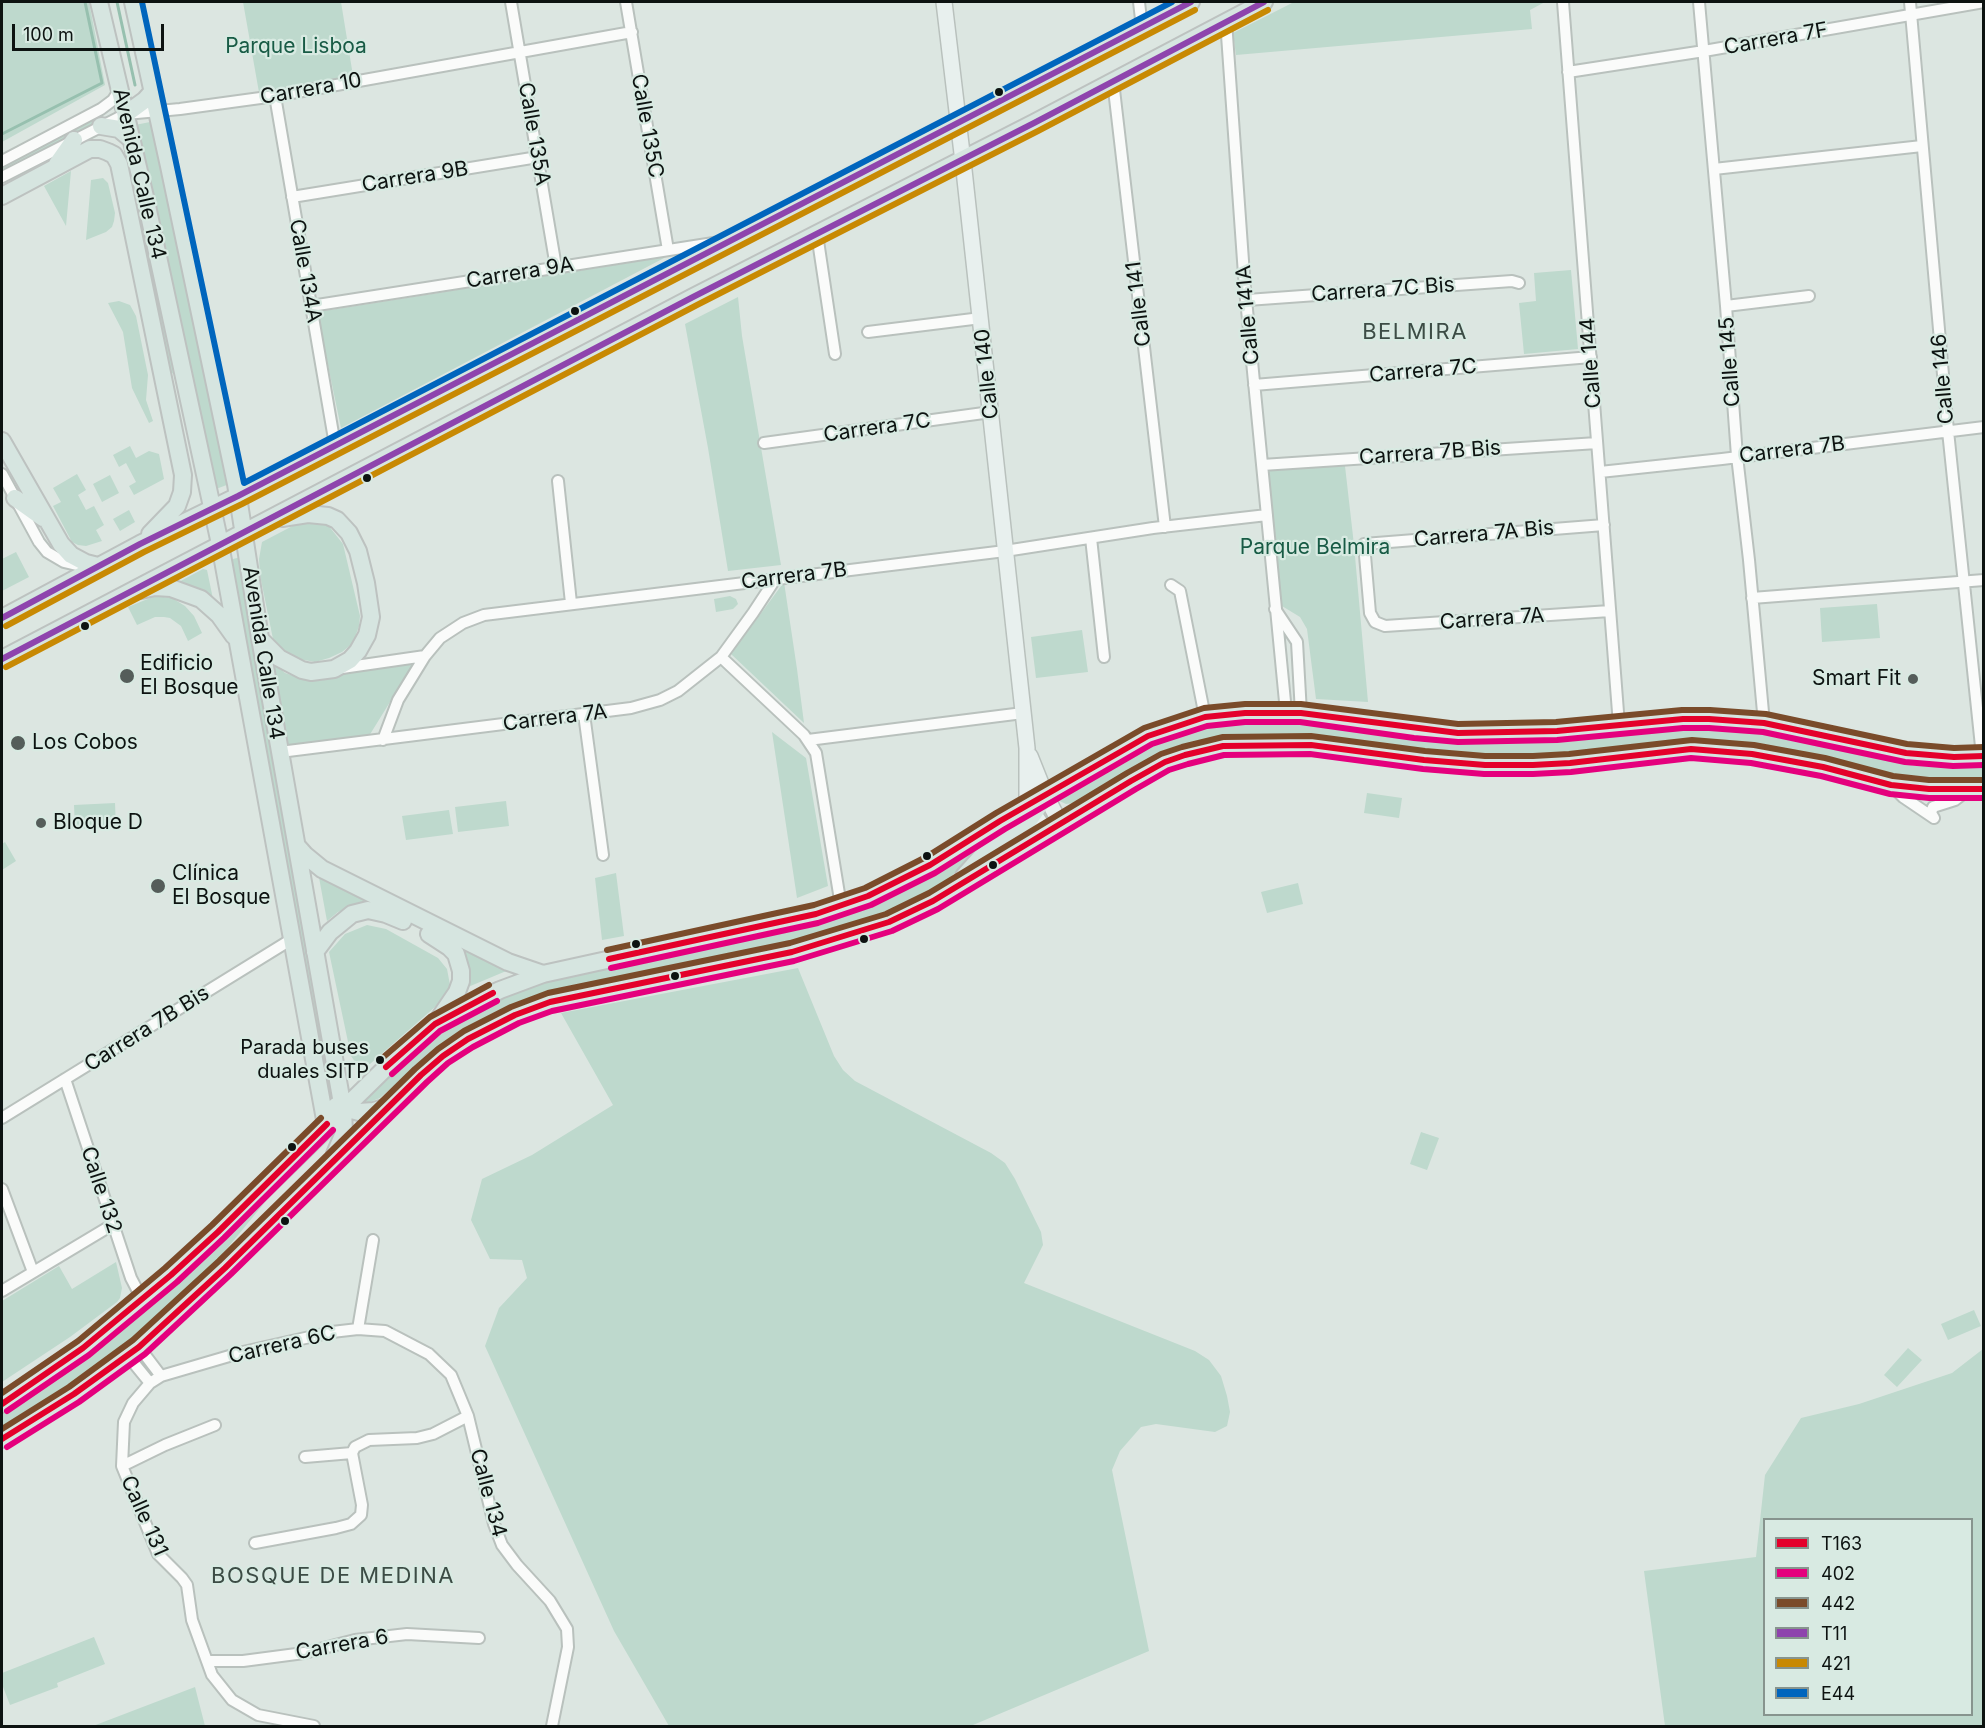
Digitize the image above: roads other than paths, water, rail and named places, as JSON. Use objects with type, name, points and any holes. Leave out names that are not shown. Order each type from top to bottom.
[{"type":"main road","name":"Avenida Calle 134","points":[[99,2],[146,201],[220,544],[326,1125]]},
{"type":"main road","name":"Avenida Calle 134","points":[[132,2],[153,91],[238,496],[260,638],[343,1109],[344,1136],[330,1163]]},
{"type":"main road","points":[[2,618],[140,544],[238,496],[1191,2]]},
{"type":"main road","points":[[2,660],[243,532],[1264,2]]},
{"type":"main road","points":[[126,114],[136,108],[153,91]]},
{"type":"main road","points":[[101,126],[119,129],[131,139],[123,178]]},
{"type":"main road","points":[[54,168],[74,140]]},
{"type":"main road","points":[[2,196],[90,149],[100,149],[117,159],[123,178],[181,464],[182,492],[177,506],[140,544]]},
{"type":"main road","points":[[142,272],[146,201]]},
{"type":"main road","points":[[165,382],[194,426]]},
{"type":"main road","points":[[2,441],[65,550],[86,563],[98,567]]},
{"type":"main road","points":[[15,498],[46,520]]},
{"type":"main road","points":[[260,638],[279,658],[302,670],[311,672],[334,669],[350,660],[358,651],[367,634],[371,617],[358,551],[349,533],[337,520],[328,516],[308,514],[264,522]]},
{"type":"main road","points":[[132,592],[155,587],[171,588],[201,599],[225,622],[238,642]]},
{"type":"main road","points":[[2,1404],[83,1347],[142,1299],[218,1232],[409,1045],[435,1024],[480,999],[543,974],[808,916],[876,893],[1032,809],[1046,796],[1148,736],[1168,728],[1205,717],[1293,712],[1458,733],[1557,732],[1709,718],[1764,723],[1906,753],[1983,756]]},
{"type":"main road","points":[[2,1439],[74,1394],[134,1351],[195,1297],[388,1107],[443,1056],[468,1039],[526,1010],[568,998],[781,954],[835,940],[908,915],[1165,762],[1185,755],[1223,747],[1267,744],[1311,746],[1485,765],[1570,764],[1691,749],[1752,754],[1823,767],[1891,785],[1976,790]]},
{"type":"main road","points":[[957,885],[981,857],[1021,830],[1032,809]]},
{"type":"main road","points":[[297,846],[322,869],[478,947],[543,974]]},
{"type":"main road","points":[[315,952],[330,932],[346,917],[368,910],[386,914],[439,940],[456,954],[461,971],[460,981],[452,1001],[435,1024]]},
{"type":"main road","points":[[321,1100],[343,1109],[367,1112],[388,1107]]},
{"type":"street","name":"Calle 135A","points":[[511,2],[556,267]]},
{"type":"street","name":"Calle 135C","points":[[626,2],[668,250]]},
{"type":"street","name":"Calle 140","points":[[944,2],[981,318],[1027,748],[1027,793],[1032,809],[1053,828]]},
{"type":"street","points":[[1139,2],[1142,28]]},
{"type":"street","name":"Calle 144","points":[[1563,2],[1619,725]]},
{"type":"street","name":"Calle 145","points":[[1699,2],[1737,456],[1764,723]]},
{"type":"street","name":"Calle 146","points":[[1910,2],[1948,431],[1983,756]]},
{"type":"street","name":"Carrera 7F","points":[[1568,72],[1704,51],[1983,2]]},
{"type":"street","name":"Calle 141A","points":[[1226,21],[1246,300],[1275,608],[1293,712]]},
{"type":"street","name":"Carrera 10","points":[[2,177],[126,114],[274,96],[632,32]]},
{"type":"street","name":"Calle 141","points":[[1113,81],[1165,527]]},
{"type":"street","points":[[2,161],[101,109],[113,100],[120,89]]},
{"type":"street","name":"Calle 134A","points":[[274,96],[335,445]]},
{"type":"street","points":[[1714,169],[1922,147]]},
{"type":"street","name":"Carrera 9B","points":[[292,197],[538,157]]},
{"type":"street","points":[[817,234],[835,354]]},
{"type":"street","name":"Carrera 9A","points":[[311,306],[729,240]]},
{"type":"street","name":"Carrera 7C Bis","points":[[1246,300],[1512,281],[1519,283]]},
{"type":"street","points":[[1726,306],[1809,296]]},
{"type":"street","points":[[868,332],[981,318]]},
{"type":"street","name":"Carrera 7C","points":[[1254,385],[1591,357]]},
{"type":"street","name":"Carrera 7C","points":[[764,443],[991,412]]},
{"type":"street","name":"Carrera 7B","points":[[1600,472],[1983,427]]},
{"type":"street","name":"Carrera 7B Bis","points":[[1262,465],[1597,443]]},
{"type":"street","points":[[2,474],[39,542],[52,556],[70,565],[98,567]]},
{"type":"street","points":[[558,481],[571,603]]},
{"type":"street","name":"Carrera 7B","points":[[425,656],[440,638],[464,623],[484,615],[1005,551],[1267,514]]},
{"type":"street","name":"Carrera 7A Bis","points":[[1375,622],[1370,613],[1365,544],[1604,525]]},
{"type":"street","points":[[1091,538],[1104,657]]},
{"type":"street","name":"Carrera 7A","points":[[280,752],[631,708],[660,700],[678,691],[720,657],[776,578]]},
{"type":"street","points":[[1752,598],[1983,580]]},
{"type":"street","points":[[1171,585],[1180,591],[1205,717]]},
{"type":"street","name":"Calle 141A","points":[[1275,608],[1297,642],[1293,712]]},
{"type":"street","name":"Carrera 7A","points":[[1375,622],[1385,626],[1610,611]]},
{"type":"street","points":[[334,669],[425,656]]},
{"type":"street","points":[[383,740],[398,700],[425,656]]},
{"type":"street","points":[[720,657],[808,740],[816,753],[841,906]]},
{"type":"street","points":[[808,740],[1023,713]]},
{"type":"street","points":[[584,714],[603,855]]},
{"type":"street","name":"Calle 140","points":[[1027,748],[1046,796],[1053,828]]},
{"type":"street","points":[[1891,785],[1934,819],[1931,813],[1933,807],[1976,790]]},
{"type":"street","name":"Carrera 7B Bis","points":[[2,1118],[292,939]]},
{"type":"street","name":"Calle 132","points":[[65,1079],[112,1224],[131,1278],[142,1299]]},
{"type":"street","points":[[2,1189],[33,1272]]},
{"type":"street","points":[[2,1291],[112,1224]]},
{"type":"street","points":[[358,1329],[373,1240]]},
{"type":"street","name":"Carrera 6C","points":[[122,1466],[124,1422],[133,1403],[150,1383],[161,1376],[243,1352],[332,1332],[358,1329],[385,1331],[429,1354],[452,1376],[468,1416]]},
{"type":"street","points":[[134,1351],[161,1376]]},
{"type":"street","points":[[134,1351],[150,1383]]},
{"type":"street","points":[[255,1543],[310,1534],[351,1524],[361,1515],[362,1504],[352,1453],[355,1447],[369,1440],[417,1438],[433,1434],[468,1416]]},
{"type":"street","name":"Calle 134","points":[[468,1416],[494,1524],[502,1545],[550,1601],[567,1629],[568,1647],[552,1726]]},
{"type":"street","points":[[122,1466],[215,1425]]},
{"type":"street","points":[[305,1457],[352,1453]]},
{"type":"street","name":"Calle 131","points":[[122,1466],[158,1554],[183,1578],[187,1585],[190,1593],[192,1620],[212,1675],[232,1700],[258,1715],[314,1726]]},
{"type":"street","name":"Carrera 6","points":[[207,1661],[243,1661],[304,1653],[355,1640],[407,1634],[478,1638]]},
{"type":"waterway","points":[[2,134],[102,83],[85,2]]},
{"type":"waterway","points":[[117,2],[135,85]]},
{"type":"place","name":"Edificio El Bosque","points":[[127,676]]},
{"type":"place","name":"Smart Fit","points":[[1913,679]]},
{"type":"place","name":"Los Cobos","points":[[18,743]]},
{"type":"place","name":"Bloque D","points":[[41,823]]},
{"type":"place","name":"Clínica El Bosque","points":[[158,886]]},
{"type":"place","name":"Parada buses duales SITP","points":[[380,1060]]},
{"type":"district","name":"BELMIRA","points":[[1415,332]]},
{"type":"district","name":"BOSQUE DE MEDINA","points":[[333,1576]]},
{"type":"park label","name":"Parque Lisboa","points":[[296,47]]},
{"type":"park label","name":"Parque Belmira","points":[[1315,548]]}]
